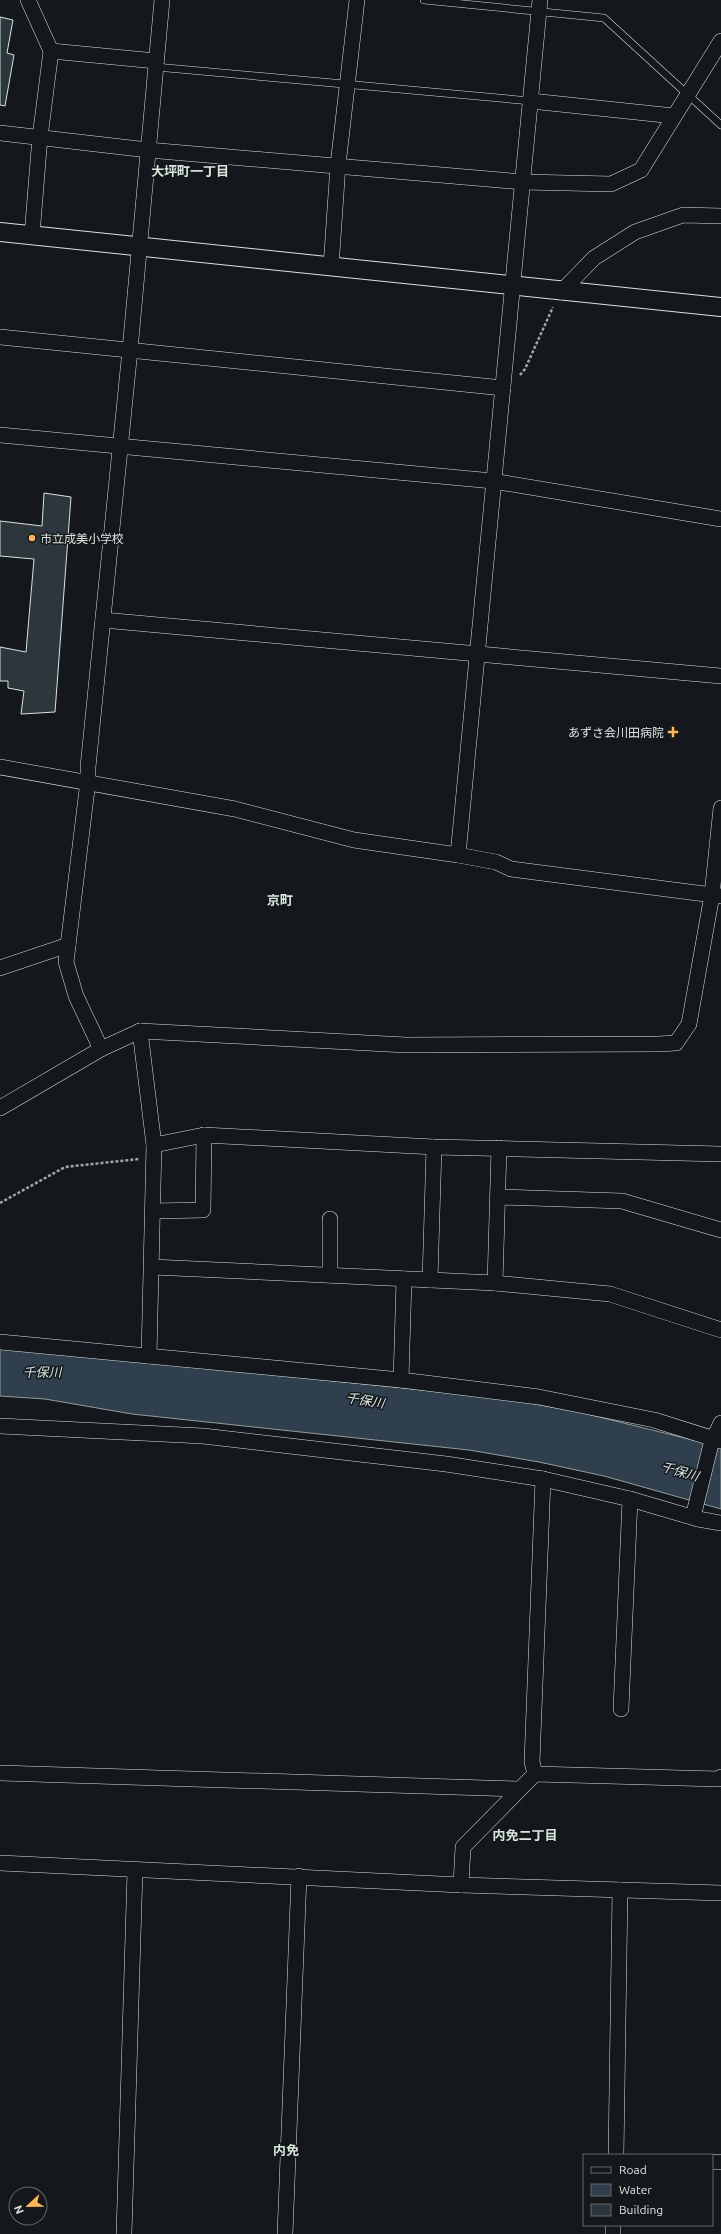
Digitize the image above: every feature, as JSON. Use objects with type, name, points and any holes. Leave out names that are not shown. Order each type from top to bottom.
[{"type":"street","points":[[28,0],[51,51],[40,137],[32,235]]},
{"type":"street","points":[[101,1049],[76,996],[66,962],[88,781],[88,767],[130,350],[162,0]]},
{"type":"street","points":[[331,267],[338,165],[357,0]]},
{"type":"street","points":[[458,854],[540,6]]},
{"type":"street","points":[[0,133],[148,150],[338,165],[523,182],[611,184],[640,170],[721,41]]},
{"type":"street","points":[[51,51],[156,64]]},
{"type":"street","points":[[531,102],[674,116]]},
{"type":"street","points":[[561,292],[594,258],[635,232],[683,215],[721,216]]},
{"type":"street","points":[[0,232],[139,245],[561,292],[721,307]]},
{"type":"street","points":[[0,337],[503,388]]},
{"type":"street","points":[[0,435],[493,481],[721,519]]},
{"type":"street","points":[[103,620],[721,676]]},
{"type":"street","points":[[0,767],[88,781],[235,809],[354,840],[458,854],[496,862],[511,869],[716,896]]},
{"type":"street","points":[[0,1108],[101,1049],[140,1031],[406,1045],[676,1043],[689,1024],[716,896],[721,808]]},
{"type":"street","points":[[0,968],[68,946]]},
{"type":"street","points":[[140,1031],[154,1151],[149,1356]]},
{"type":"street","points":[[154,1151],[204,1135],[434,1147],[721,1154]]},
{"type":"street","points":[[153,1211],[203,1210],[204,1135]]},
{"type":"street","points":[[430,1280],[434,1147]]},
{"type":"street","points":[[495,1283],[499,1148]]},
{"type":"street","points":[[498,1197],[622,1201],[721,1230]]},
{"type":"street","points":[[330,1219],[330,1275]]},
{"type":"street","points":[[152,1267],[495,1283],[610,1294],[721,1330]]},
{"type":"street","points":[[401,1380],[404,1279]]},
{"type":"street","points":[[0,1342],[401,1380],[539,1397],[654,1420],[715,1441]]},
{"type":"street","points":[[694,1512],[721,1423]]},
{"type":"street","points":[[0,1426],[203,1436],[446,1464],[543,1479],[694,1512],[721,1523]]},
{"type":"street","points":[[535,1774],[532,1762],[543,1479]]},
{"type":"street","points":[[621,1709],[630,1499]]},
{"type":"street","points":[[0,1774],[518,1789]]},
{"type":"street","points":[[461,1885],[463,1847],[518,1789],[535,1774],[718,1779],[721,1777]]},
{"type":"street","points":[[0,1863],[299,1876],[461,1885],[721,1893]]},
{"type":"street","points":[[124,2234],[136,1870]]},
{"type":"street","points":[[285,2234],[299,1876]]},
{"type":"street","points":[[616,2154],[620,1890]]},
{"type":"lane","points":[[424,0],[540,6],[604,18],[721,125]]},
{"type":"lane","points":[[156,64],[348,85],[531,102]]},
{"type":"path","points":[[503,388],[512,385],[525,369],[561,292]]},
{"type":"path","points":[[0,1203],[65,1166],[154,1151]]},
{"type":"water","name":"千保川","points":[[0,1347],[501,1398],[579,1412],[721,1447],[721,1509],[604,1476],[539,1462],[469,1450],[132,1414],[45,1399],[0,1396]]},
{"type":"building","points":[[0,17],[13,20],[7,53],[14,55],[5,106],[0,105]]},
{"type":"building","points":[[44,493],[71,497],[55,712],[21,714],[24,691],[8,688],[8,681],[0,681],[0,647],[26,652],[34,559],[0,556],[0,521],[42,526]]},
{"type":"place","name":"市立成美小学校","points":[[32,538]]},
{"type":"place","name":"あずさ会川田病院","points":[[673,732]]},
{"type":"district","name":"大坪町一丁目","points":[[190,171]]},
{"type":"district","name":"京町","points":[[280,900]]},
{"type":"district","name":"内免二丁目","points":[[525,1835]]},
{"type":"district","name":"内免","points":[[286,2150]]}]
